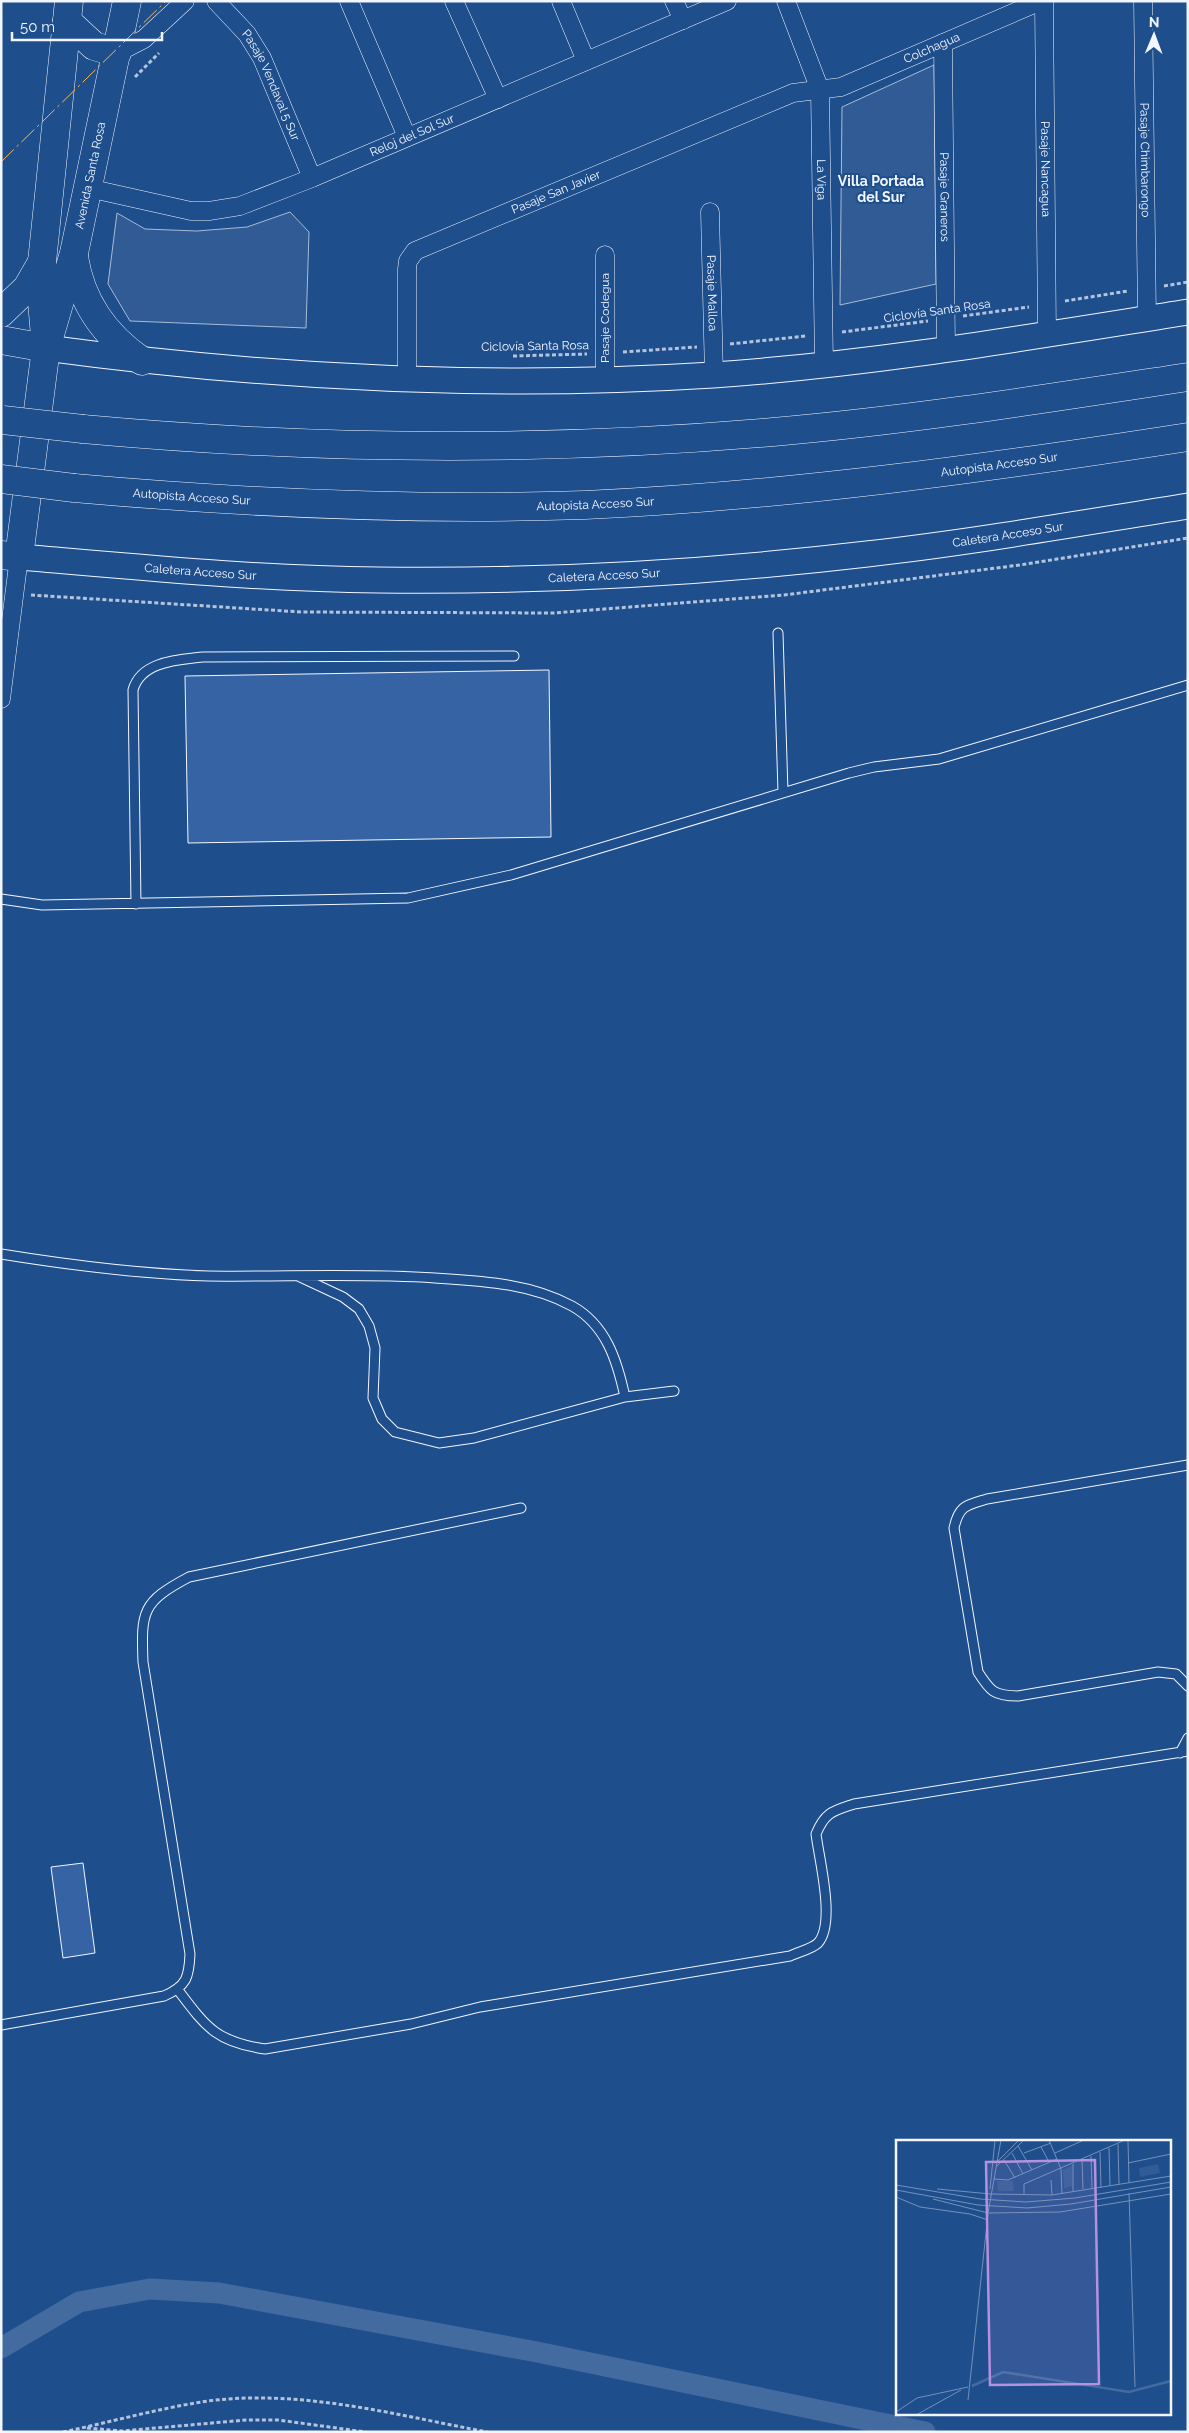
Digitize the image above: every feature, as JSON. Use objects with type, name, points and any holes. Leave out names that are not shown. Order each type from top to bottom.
[{"type":"main road","name":"Avenida Santa Rosa","points":[[10,556],[46,348],[74,253],[127,1]]},
{"type":"main road","name":"Avenida Santa Rosa","points":[[46,348],[42,302],[42,262],[68,11]]},
{"type":"main road","points":[[68,11],[94,46],[117,53]]},
{"type":"main road","points":[[74,253],[81,287],[97,319],[113,339],[142,361]]},
{"type":"main road","points":[[1,313],[27,288],[42,262]]},
{"type":"main road","points":[[1,340],[142,361],[271,373],[407,380],[605,380],[714,375],[824,365],[946,350],[1188,312]]},
{"type":"main road","points":[[2,420],[170,437],[346,446],[433,447],[605,443],[857,424],[961,411],[1188,377]]},
{"type":"main road","name":"Autopista Acceso Sur","points":[[1,479],[166,496],[350,506],[440,508],[586,504],[729,496],[918,476],[1188,437]]},
{"type":"main road","name":"Caletera Acceso Sur","points":[[10,556],[302,578],[444,580],[589,576],[742,566],[870,554],[1188,506]]},
{"type":"street","points":[[117,53],[144,39],[185,1]]},
{"type":"street","name":"Pasaje Vendaval 5 Sur","points":[[216,1],[247,34],[262,58],[312,178]]},
{"type":"street","points":[[349,1],[407,137]]},
{"type":"street","points":[[454,1],[498,99]]},
{"type":"street","points":[[561,1],[586,61]]},
{"type":"street","points":[[674,1],[683,20]]},
{"type":"street","name":"Reloj del Sol Sur","points":[[88,188],[174,208],[209,211],[240,206],[312,178],[727,1]]},
{"type":"street","name":"La Viga","points":[[786,1],[820,90],[824,365]]},
{"type":"street","name":"Colchagua","points":[[820,90],[841,87],[1042,1]]},
{"type":"street","name":"Pasaje Nancagua","points":[[1042,1],[1047,334]]},
{"type":"street","name":"Pasaje Chimbarongo","points":[[1144,1],[1147,319]]},
{"type":"street","name":"Pasaje Graneros","points":[[944,43],[946,350]]},
{"type":"street","name":"Pasaje San Javier","points":[[407,380],[407,269],[408,261],[415,251],[794,93],[806,90],[820,90]]},
{"type":"street","name":"Pasaje Malloa","points":[[710,212],[714,375]]},
{"type":"street","name":"Pasaje Codegua","points":[[605,255],[605,380]]},
{"type":"street","points":[[1,699],[10,556]]},
{"type":"lane","points":[[778,633],[784,792]]},
{"type":"lane","points":[[136,904],[133,690],[136,680],[142,674],[171,661],[203,657],[514,656]]},
{"type":"lane","points":[[1,899],[42,905],[408,898],[511,875],[784,792],[874,767],[939,759],[1188,685]]},
{"type":"lane","points":[[1,1254],[167,1274],[376,1274],[477,1280],[532,1290],[572,1306],[596,1324],[609,1343],[624,1397]]},
{"type":"lane","points":[[296,1275],[343,1297],[359,1309],[369,1326],[375,1348],[373,1398],[382,1419],[395,1432],[439,1443],[474,1438],[624,1397],[674,1392]]},
{"type":"lane","points":[[1188,1465],[987,1499],[966,1505],[957,1514],[954,1528],[978,1672],[989,1690],[1002,1696],[1018,1696],[1158,1672],[1176,1674],[1188,1686]]},
{"type":"lane","points":[[1,2026],[164,1996],[178,1990],[189,1975],[190,1954],[143,1662],[142,1629],[146,1608],[163,1590],[188,1577],[520,1508]]},
{"type":"lane","points":[[178,1990],[205,2024],[222,2038],[243,2046],[265,2049],[411,2024],[480,2007],[790,1956],[817,1944],[824,1932],[827,1915],[816,1834],[821,1822],[830,1812],[854,1804],[1184,1752],[1188,1738]]},
{"type":"path","points":[[133,86],[135,77],[161,51]]},
{"type":"path","name":"Ciclovía Santa Rosa","points":[[508,357],[714,346],[824,335],[1188,282]]},
{"type":"path","points":[[63,2432],[208,2401],[266,2398],[321,2400],[487,2432]]},
{"type":"path","points":[[84,2427],[122,2431],[246,2420],[278,2420],[366,2432]]},
{"type":"shaded area","points":[[934,65],[936,284],[840,305],[842,107]]},
{"type":"shaded area","points":[[290,212],[309,232],[306,328],[130,321],[108,284],[117,213],[145,229],[197,231],[247,227]]},
{"type":"building","points":[[549,670],[551,837],[188,843],[185,676]]},
{"type":"building","points":[[83,1863],[95,1953],[63,1958],[51,1867]]},
{"type":"waterway","points":[[1,2348],[79,2302],[150,2289],[219,2293],[537,2352],[925,2432]]},
{"type":"power","points":[[1,162],[166,1]]},
{"type":"district","name":"Villa Portada del Sur","points":[[881,190]]}]
